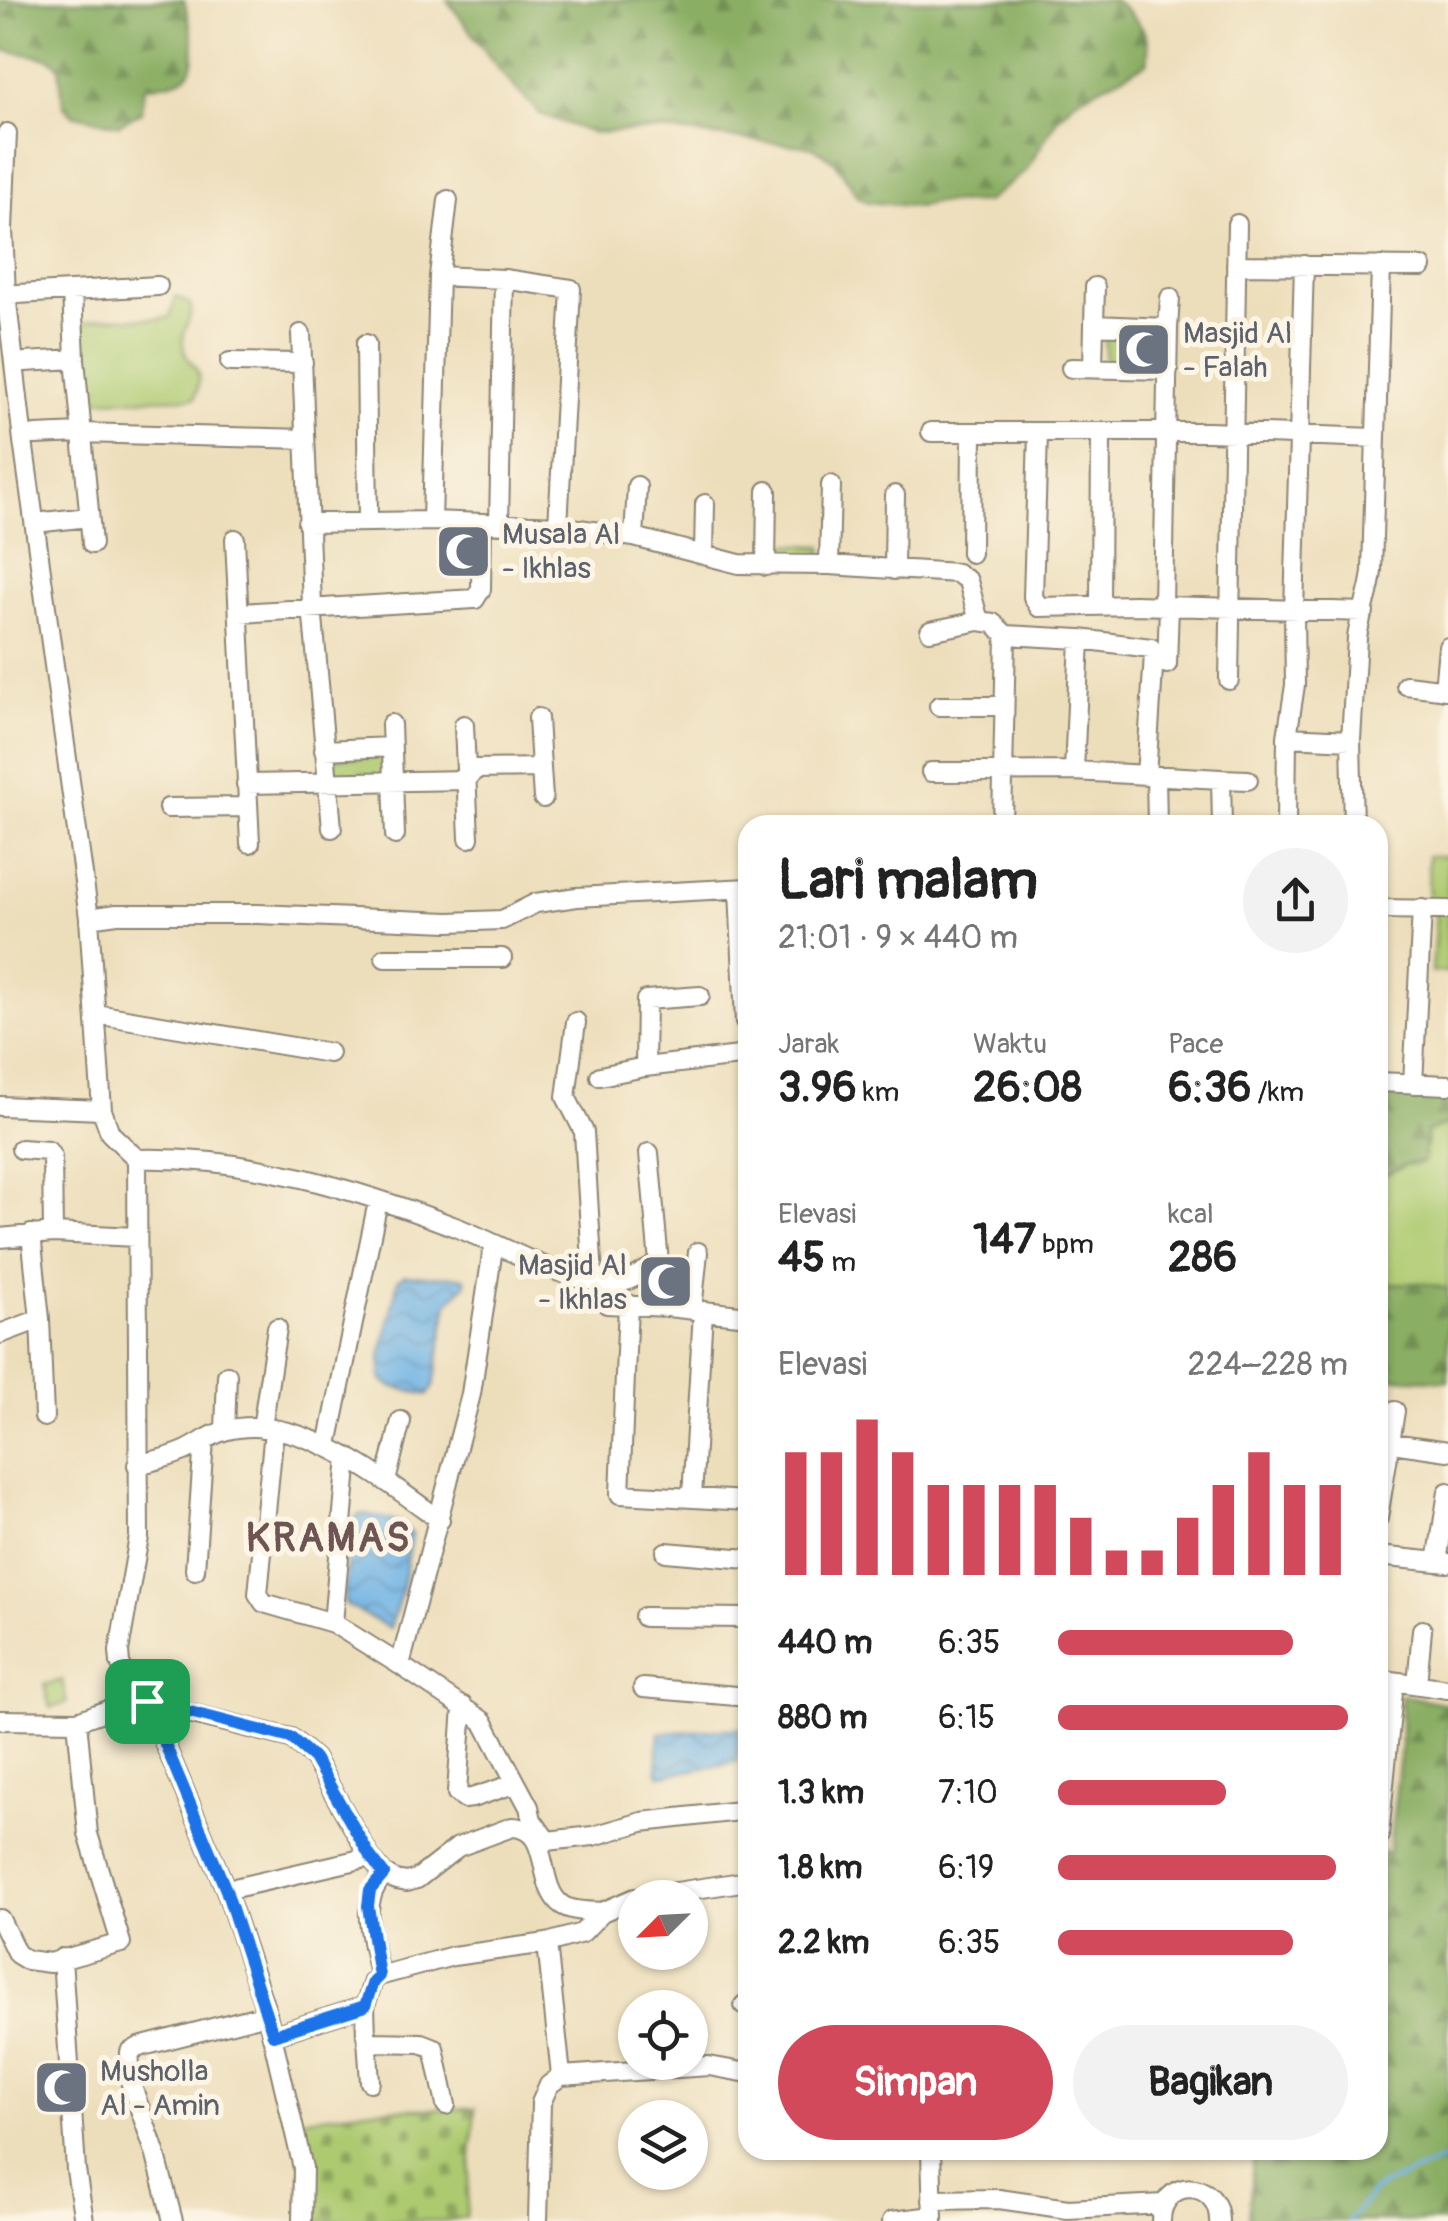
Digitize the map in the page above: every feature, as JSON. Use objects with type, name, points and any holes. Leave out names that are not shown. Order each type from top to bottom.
[{"type":"street","points":[[7,132],[3,295],[89,918],[102,1110],[110,1133],[137,1159],[211,1162],[312,1180],[384,1200],[567,1274],[620,1283],[659,1263],[649,1153]]},
{"type":"street","points":[[432,521],[439,276],[448,200]]},
{"type":"street","points":[[1229,680],[1237,224]]},
{"type":"street","points":[[1236,265],[1422,267]]},
{"type":"street","points":[[1286,815],[1287,737],[1295,686],[1304,265]]},
{"type":"street","points":[[1352,815],[1351,740],[1357,638],[1372,571],[1381,266]]},
{"type":"street","points":[[439,276],[504,279],[571,289],[558,526]]},
{"type":"street","points":[[240,613],[475,599],[481,589],[490,524],[504,279]]},
{"type":"street","points":[[3,295],[158,286]]},
{"type":"street","points":[[1094,287],[1094,368]]},
{"type":"street","points":[[72,291],[74,359],[92,544]]},
{"type":"street","points":[[1167,664],[1170,298]]},
{"type":"street","points":[[1094,324],[1168,328]]},
{"type":"street","points":[[301,334],[312,606],[332,828]]},
{"type":"street","points":[[366,344],[368,522]]},
{"type":"street","points":[[25,362],[74,359]]},
{"type":"street","points":[[230,362],[303,363]]},
{"type":"street","points":[[1071,368],[1168,370]]},
{"type":"street","points":[[931,432],[1234,432],[1376,438]]},
{"type":"street","points":[[1100,605],[1101,432]]},
{"type":"street","points":[[971,553],[972,434]]},
{"type":"street","points":[[1038,434],[1034,603],[1039,607],[1364,612]]},
{"type":"street","points":[[35,435],[305,438]]},
{"type":"street","points":[[829,565],[831,485]]},
{"type":"street","points":[[634,537],[638,486]]},
{"type":"street","points":[[766,566],[767,491]]},
{"type":"street","points":[[894,570],[895,495]]},
{"type":"street","points":[[704,554],[705,504]]},
{"type":"street","points":[[44,522],[90,517]]},
{"type":"street","points":[[307,523],[432,521],[558,526],[634,537],[740,564],[948,571],[964,576],[979,620]]},
{"type":"street","points":[[235,539],[250,844]]},
{"type":"street","points":[[930,631],[979,620],[993,623],[1006,635],[1080,639],[1147,646],[1153,650],[1151,776],[1156,815]]},
{"type":"street","points":[[1002,815],[1006,635]]},
{"type":"street","points":[[1074,771],[1080,639]]},
{"type":"street","points":[[1406,685],[1446,690],[1448,647]]},
{"type":"street","points":[[939,706],[1002,706]]},
{"type":"street","points":[[538,718],[543,798]]},
{"type":"street","points":[[391,724],[394,835]]},
{"type":"street","points":[[464,725],[469,838]]},
{"type":"street","points":[[1287,737],[1351,740]]},
{"type":"street","points":[[324,750],[391,747]]},
{"type":"street","points":[[467,780],[475,769],[542,768]]},
{"type":"street","points":[[931,772],[1074,771],[1248,780]]},
{"type":"street","points":[[1220,779],[1222,815]]},
{"type":"street","points":[[246,784],[467,780]]},
{"type":"street","points":[[168,808],[248,807]]},
{"type":"street","points":[[89,918],[117,914],[258,914],[448,922],[502,920],[536,904],[577,898],[738,888]]},
{"type":"street","points":[[1414,1084],[1422,909]]},
{"type":"street","points":[[1388,910],[1448,910]]},
{"type":"street","points":[[447,958],[448,922]]},
{"type":"street","points":[[385,958],[502,958]]},
{"type":"street","points":[[646,1067],[646,1000],[700,996]]},
{"type":"street","points":[[96,1014],[329,1054]]},
{"type":"street","points":[[576,1022],[566,1097],[584,1132],[593,1278]]},
{"type":"street","points":[[600,1076],[738,1056]]},
{"type":"street","points":[[1388,1083],[1448,1085]]},
{"type":"street","points":[[0,1106],[102,1110]]},
{"type":"street","points":[[21,1149],[48,1151],[52,1156],[53,1233]]},
{"type":"street","points":[[137,1159],[139,1537],[119,1650],[120,1664],[142,1700],[226,1890],[267,2014],[302,2168],[302,2221]]},
{"type":"street","points":[[328,1446],[376,1211]]},
{"type":"street","points":[[0,1238],[53,1233],[136,1237]]},
{"type":"street","points":[[30,1234],[40,1320],[44,1417]]},
{"type":"street","points":[[692,1498],[698,1252]]},
{"type":"street","points":[[400,1665],[472,1394],[492,1256]]},
{"type":"street","points":[[607,1304],[738,1315]]},
{"type":"street","points":[[628,1304],[620,1494],[738,1501]]},
{"type":"street","points":[[0,1334],[40,1320]]},
{"type":"street","points":[[277,1328],[258,1594],[264,1603],[332,1623],[463,1706],[488,1728],[532,1820],[547,1841],[576,1839],[642,1822],[738,1811]]},
{"type":"street","points":[[225,1430],[227,1375]]},
{"type":"street","points":[[1388,1428],[1394,1411]]},
{"type":"street","points":[[386,1481],[401,1421]]},
{"type":"street","points":[[137,1460],[184,1452],[225,1430],[268,1429],[328,1446],[348,1456],[440,1520]]},
{"type":"street","points":[[195,1570],[204,1440]]},
{"type":"street","points":[[1388,1443],[1448,1451]]},
{"type":"street","points":[[332,1623],[348,1456]]},
{"type":"street","points":[[1388,1557],[1442,1562],[1448,1492]]},
{"type":"street","points":[[666,1552],[738,1558]]},
{"type":"street","points":[[644,1618],[738,1618]]},
{"type":"street","points":[[1417,1684],[1422,1630]]},
{"type":"street","points":[[1388,1680],[1448,1689]]},
{"type":"street","points":[[643,1688],[738,1696]]},
{"type":"street","points":[[0,1720],[76,1721],[142,1700],[291,1738],[314,1758],[384,1874],[407,1882],[417,1879],[458,1848],[512,1826],[521,1827],[534,1838],[555,1898],[572,1909],[602,1912]]},
{"type":"street","points":[[463,1706],[457,1793],[472,1798],[514,1784]]},
{"type":"street","points":[[0,1919],[17,1954],[41,1963],[121,1942],[88,1834],[76,1721]]},
{"type":"street","points":[[226,1890],[370,1856]]},
{"type":"street","points":[[370,2082],[365,2006],[376,1979],[368,1906],[370,1890],[384,1874]]},
{"type":"street","points":[[708,1887],[738,1883]]},
{"type":"street","points":[[376,1979],[453,1956],[547,1943],[582,1933],[602,1912],[618,1905]]},
{"type":"street","points":[[547,1943],[561,2076]]},
{"type":"street","points":[[62,1958],[76,2170],[84,2221]]},
{"type":"street","points":[[273,2035],[365,2006]]},
{"type":"street","points":[[173,2221],[156,2152],[129,2078],[130,2052],[138,2046],[267,2014]]},
{"type":"street","points":[[368,2038],[434,2048],[446,2104]]},
{"type":"street","points":[[538,2221],[542,2102],[549,2085],[561,2076],[709,2066],[738,2071]]},
{"type":"street","points":[[932,2160],[932,2212]]},
{"type":"street","points":[[892,2221],[984,2198],[1068,2209],[1162,2212],[1171,2194],[1194,2188],[1214,2201],[1218,2221]]},
{"type":"green space","points":[[0,0],[184,0],[193,41],[193,62],[184,77],[145,87],[142,112],[118,125],[72,114],[63,105],[59,66],[49,58],[2,50]]},
{"type":"green space","points":[[447,0],[1114,0],[1141,27],[1148,52],[1147,63],[1075,100],[1057,119],[1026,171],[986,202],[932,203],[920,207],[868,202],[858,196],[836,163],[813,147],[659,130],[592,133],[540,114],[503,75]]},
{"type":"green space","points":[[176,296],[190,304],[192,310],[183,343],[187,358],[197,371],[195,398],[81,400],[79,326],[101,318],[170,317]]},
{"type":"green space","points":[[1105,334],[1121,335],[1121,363],[1105,363]]},
{"type":"green space","points":[[778,544],[823,546],[822,561],[777,560]]},
{"type":"green space","points":[[387,755],[389,776],[331,781],[330,759]]},
{"type":"green space","points":[[1428,856],[1448,856],[1448,972],[1432,972],[1436,913],[1429,912]]},
{"type":"green space","points":[[1448,1088],[1448,1124],[1426,1132],[1424,1162],[1388,1173],[1388,1090],[1417,1095]]},
{"type":"green space","points":[[1448,1124],[1448,1289],[1421,1283],[1388,1284],[1388,1173],[1417,1164],[1427,1145],[1426,1132]]},
{"type":"green space","points":[[1421,1283],[1448,1289],[1448,1381],[1388,1378],[1388,1284]]},
{"type":"green space","points":[[62,1680],[67,1703],[50,1708],[44,1685]]},
{"type":"green space","points":[[1401,1695],[1448,1704],[1448,2221],[1248,2221],[1253,2160],[1388,2160],[1388,1852],[1401,1747]]},
{"type":"green space","points":[[373,2109],[475,2109],[466,2217],[444,2221],[308,2221],[299,2119]]},
{"type":"water","points":[[404,1275],[465,1278],[466,1284],[448,1303],[434,1386],[428,1395],[390,1386],[381,1378],[381,1358],[398,1280]]},
{"type":"water","points":[[365,1514],[399,1522],[412,1534],[402,1590],[390,1628],[346,1605],[344,1599],[351,1523]]},
{"type":"water","points":[[738,1728],[737,1762],[659,1774],[659,1733]]},
{"type":"waterway","points":[[1348,2221],[1385,2184],[1448,2158]]},
{"type":"place","name":"Masjid Al - Falah","points":[[1144,350]]},
{"type":"place","name":"Musala Al - Ikhlas","points":[[463,551]]},
{"type":"place","name":"Masjid Al - Ikhlas","points":[[666,1282]]},
{"type":"place","name":"Musholla Al - Amin","points":[[61,2088]]},
{"type":"district","name":"KRAMAS","points":[[329,1537]]},
{"type":"route","points":[[147,1701],[291,1738],[314,1758],[351,1826],[384,1874],[370,1890],[368,1906],[379,1976],[365,2006],[273,2035],[226,1890],[147,1701]]}]
